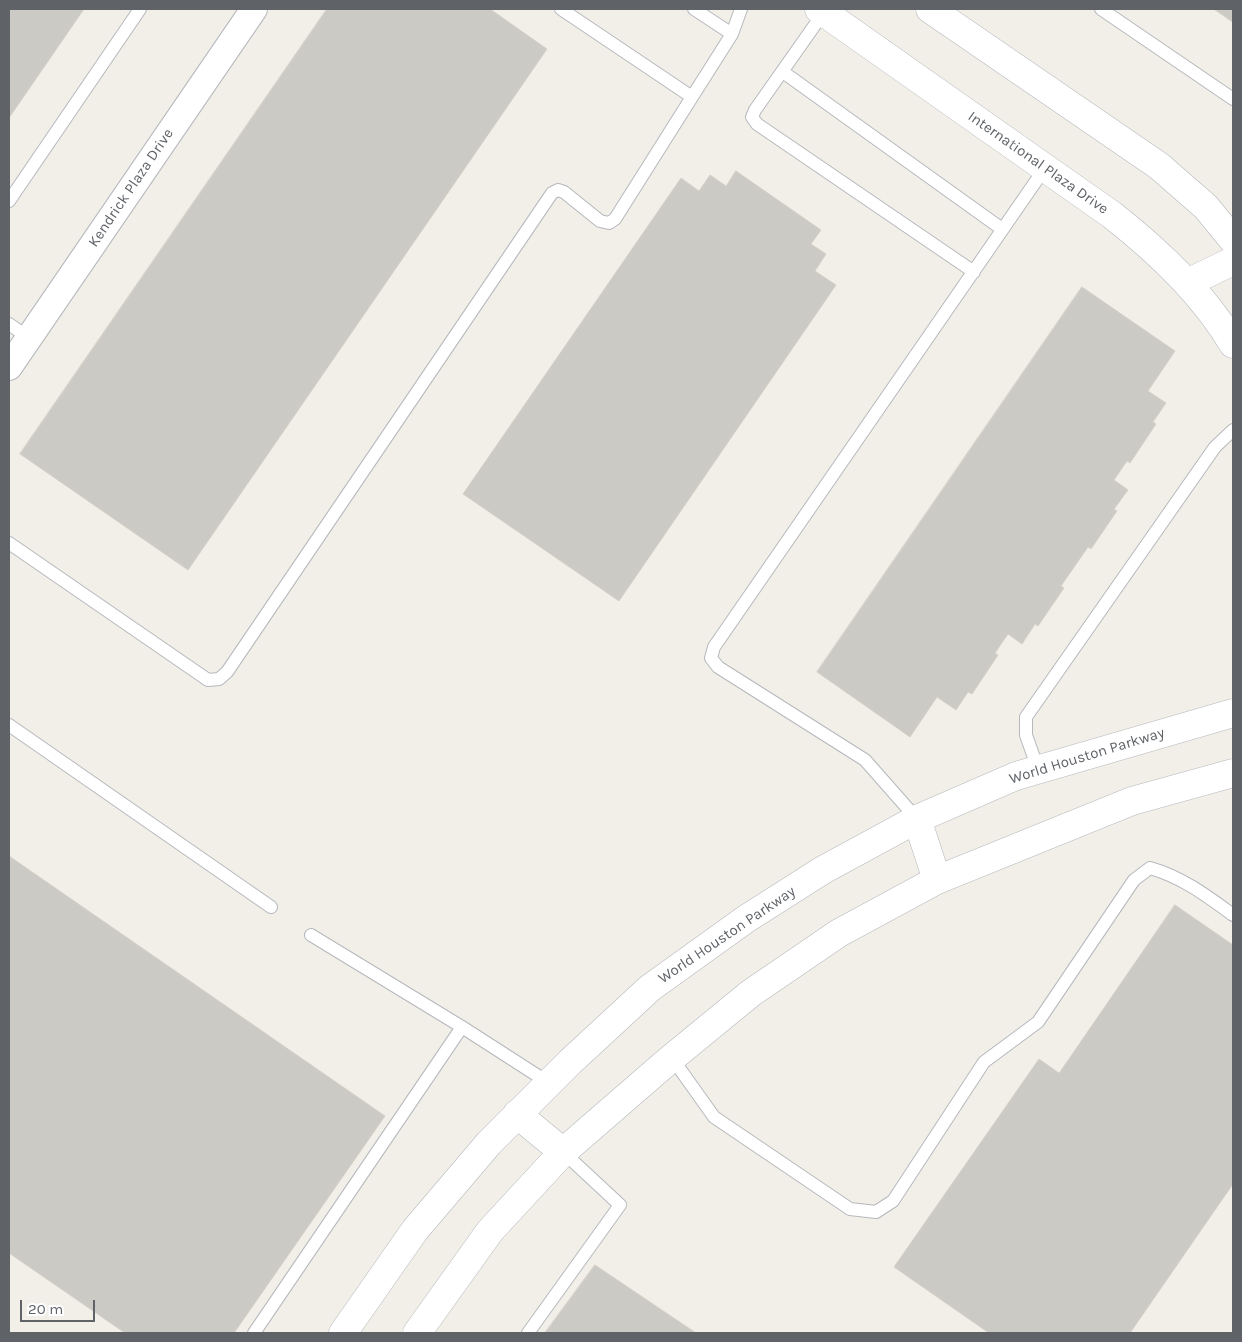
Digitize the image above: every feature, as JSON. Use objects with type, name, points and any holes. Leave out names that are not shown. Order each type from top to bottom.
[{"type":"street","name":"Kendrick Plaza Drive","points":[[9,368],[19,331],[254,9]]},
{"type":"street","points":[[930,9],[1159,166],[1206,207],[1233,240]]},
{"type":"street","name":"International Plaza Drive","points":[[823,10],[1112,215],[1146,242],[1187,283],[1223,327],[1233,344]]},
{"type":"street","points":[[1187,283],[1233,261]]},
{"type":"street","name":"World Houston Parkway","points":[[343,1333],[414,1230],[489,1143],[548,1083],[650,988],[746,920],[823,870],[917,819],[1016,776],[1233,713]]},
{"type":"street","points":[[418,1333],[490,1231],[563,1152],[751,993],[839,933],[937,880],[1132,801],[1233,773]]},
{"type":"street","points":[[917,819],[937,880]]},
{"type":"street","points":[[518,1114],[563,1152]]},
{"type":"lane","points":[[9,200],[140,9]]},
{"type":"lane","points":[[562,9],[692,97]]},
{"type":"lane","points":[[694,9],[732,34]]},
{"type":"lane","points":[[9,543],[208,680],[219,679],[227,672],[552,193],[558,190],[564,192],[600,221],[609,223],[615,219],[732,34],[741,9]]},
{"type":"lane","points":[[1101,9],[1233,99]]},
{"type":"lane","points":[[823,10],[752,117],[757,124],[974,272]]},
{"type":"lane","points":[[783,72],[1002,229]]},
{"type":"lane","points":[[917,819],[865,760],[718,667],[711,658],[714,647],[1044,168]]},
{"type":"lane","points":[[1038,769],[1026,735],[1026,717],[1215,446],[1233,430]]},
{"type":"lane","points":[[9,725],[272,908]]},
{"type":"lane","points":[[672,1058],[714,1116],[850,1209],[876,1212],[893,1200],[984,1062],[1038,1022],[1134,880],[1150,868],[1166,872],[1191,886],[1233,915]]},
{"type":"lane","points":[[311,935],[462,1027],[548,1083]]},
{"type":"lane","points":[[254,1333],[462,1027]]},
{"type":"lane","points":[[528,1333],[620,1206],[563,1152]]},
{"type":"building","points":[[9,9],[84,9],[9,118]]},
{"type":"building","points":[[327,9],[490,9],[547,49],[188,570],[20,454]]},
{"type":"building","points":[[1214,9],[1233,9],[1233,22]]},
{"type":"building","points":[[736,171],[821,230],[811,244],[826,254],[815,271],[836,285],[619,601],[463,494],[681,178],[699,191],[710,175],[726,186]]},
{"type":"building","points":[[1082,287],[1175,351],[1148,391],[1166,403],[1153,422],[1156,424],[1130,463],[1127,461],[1114,480],[1128,490],[1114,509],[1117,511],[1091,549],[1088,547],[1061,586],[1064,588],[1038,626],[1035,624],[1022,644],[1008,634],[995,653],[998,655],[972,694],[968,692],[956,710],[937,697],[910,737],[817,672]]},
{"type":"building","points":[[9,856],[385,1116],[234,1333],[125,1333],[9,1253]]},
{"type":"building","points":[[1175,905],[1233,945],[1233,1184],[1130,1333],[989,1333],[894,1267],[1039,1059],[1059,1073]]},
{"type":"building","points":[[595,1265],[696,1333],[545,1333]]}]
